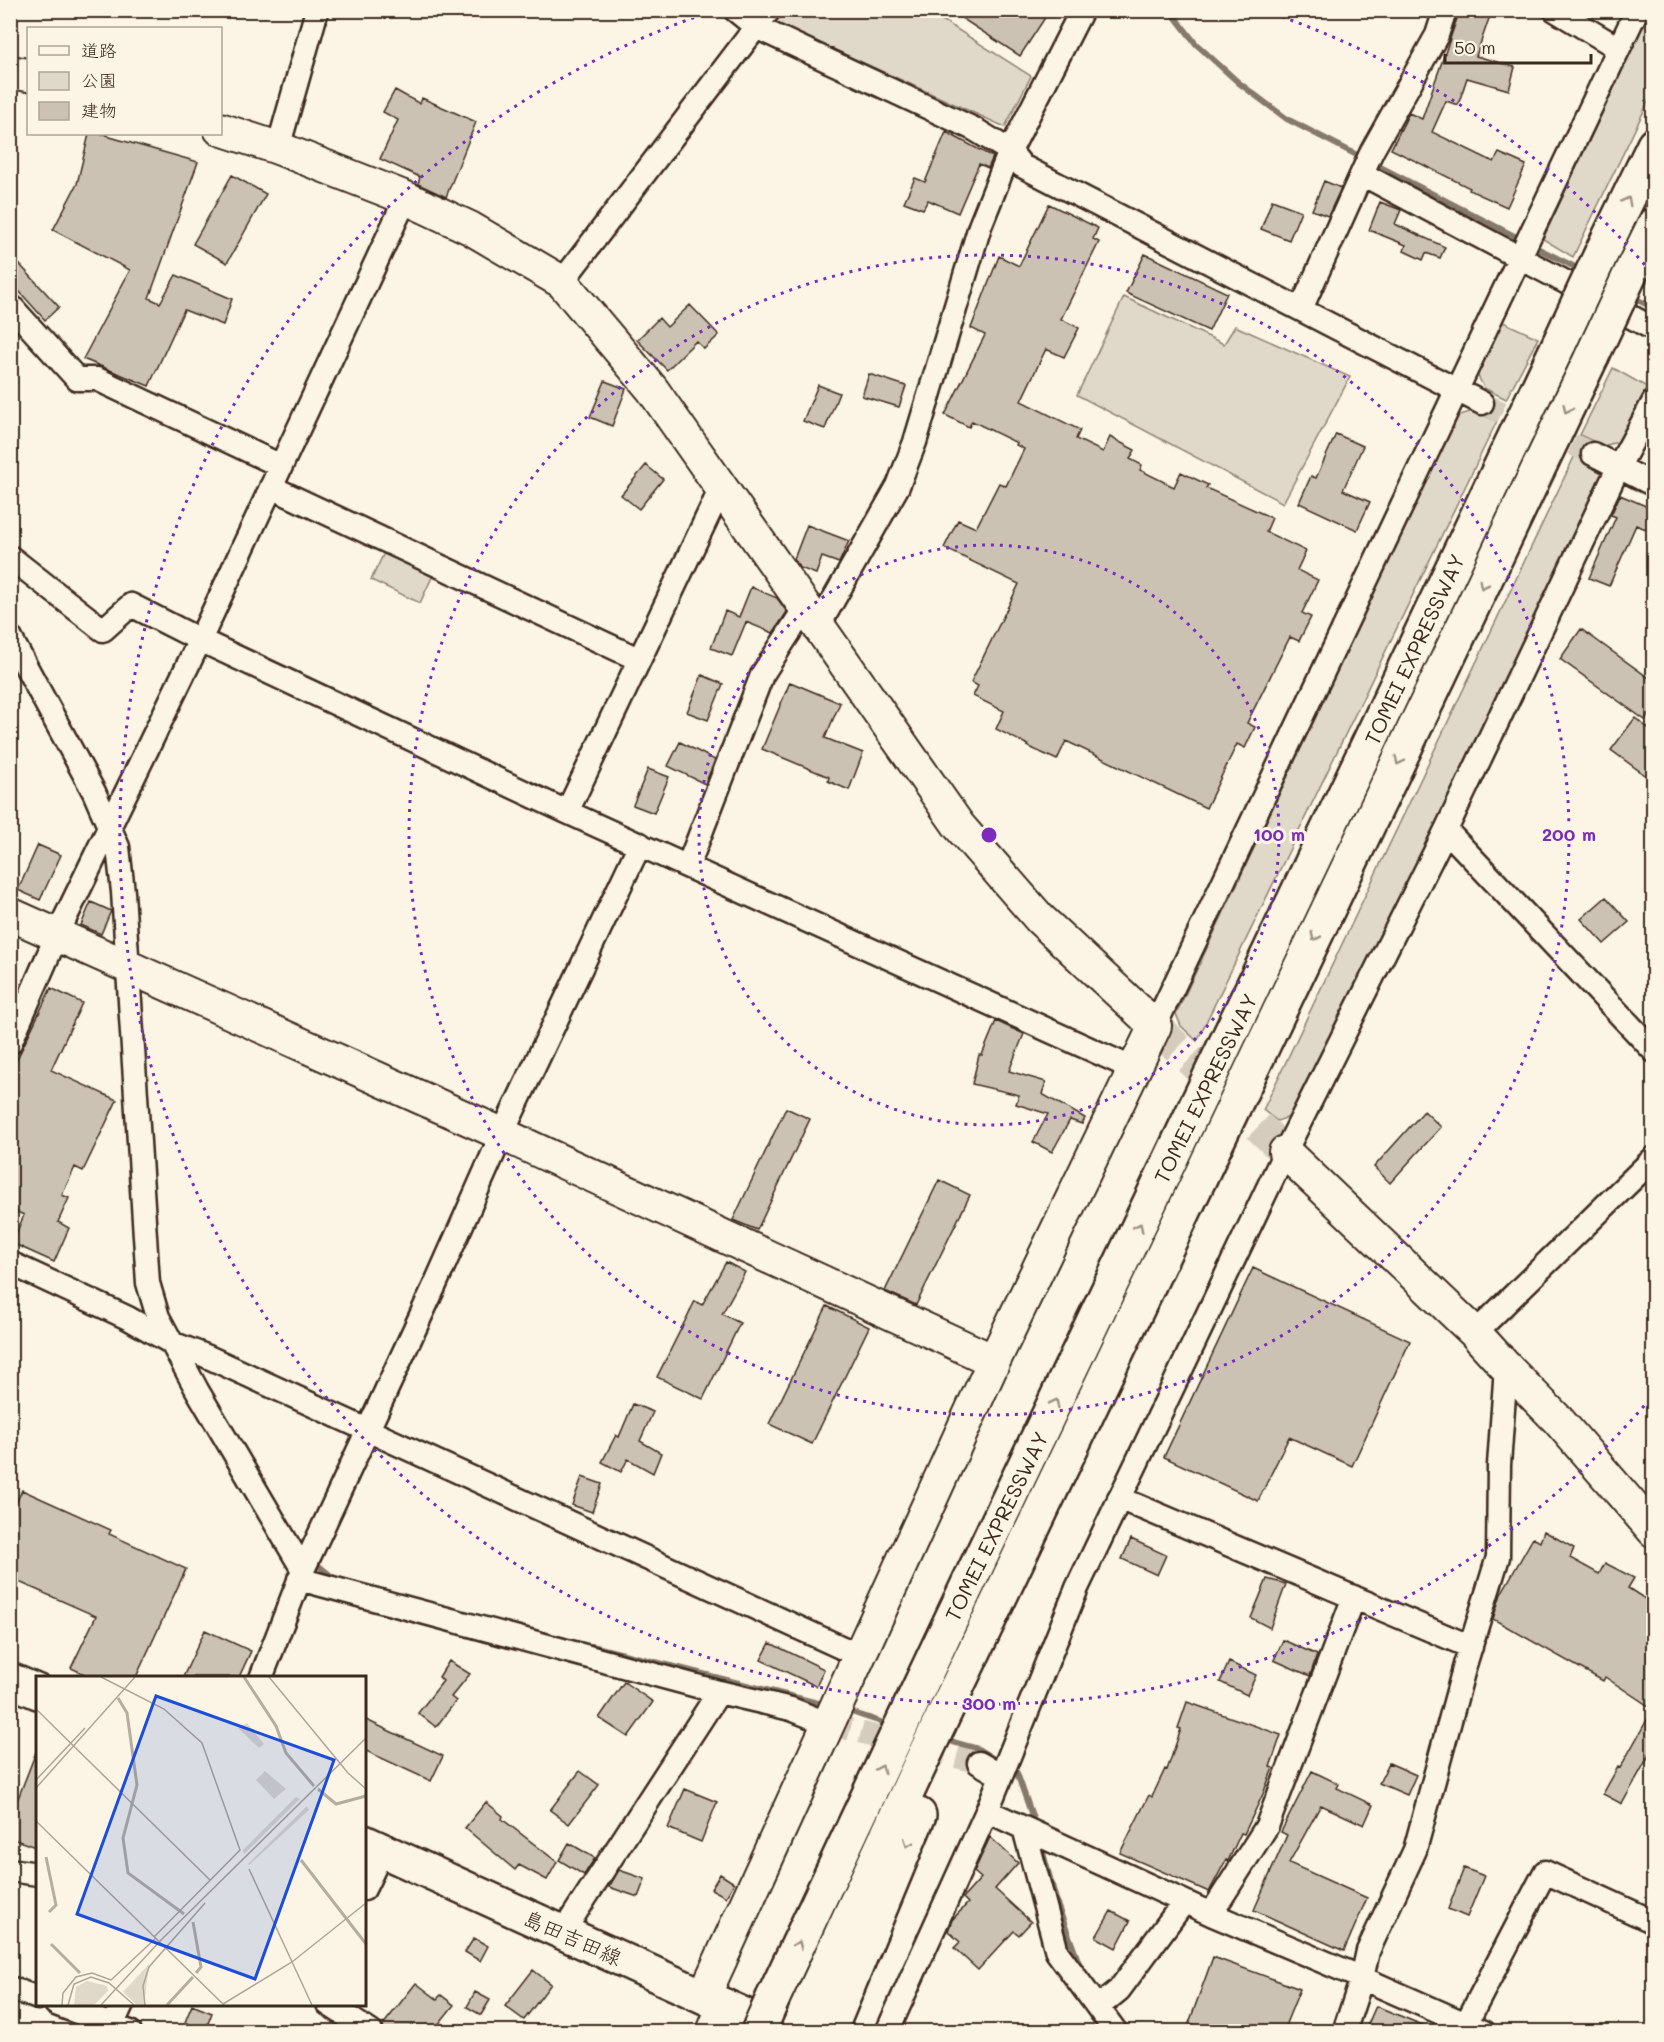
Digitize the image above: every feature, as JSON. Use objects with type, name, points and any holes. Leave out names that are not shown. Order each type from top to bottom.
[{"type":"main road","name":"TOMEI EXPRESSWAY","points":[[758,2031],[960,1600],[1653,145]]},
{"type":"main road","name":"TOMEI EXPRESSWAY","points":[[809,2025],[925,1754],[1653,225]]},
{"type":"main road","points":[[10,1680],[36,1691]]},
{"type":"main road","name":"島田吉田線","points":[[374,1846],[563,1932],[714,2011],[809,2025]]},
{"type":"street","points":[[278,148],[317,10]]},
{"type":"street","points":[[735,10],[763,19],[974,129],[1010,151],[1022,166],[1482,403]]},
{"type":"street","points":[[688,866],[762,675],[812,618],[898,486],[915,442],[980,225],[1010,151],[1082,10]]},
{"type":"street","points":[[1301,309],[1372,151],[1437,35],[1445,10]]},
{"type":"street","points":[[1555,10],[1618,48]]},
{"type":"street","points":[[714,2011],[834,1713],[994,1361],[1383,549],[1455,390],[1521,257],[1637,10]]},
{"type":"street","points":[[562,282],[763,19]]},
{"type":"street","points":[[10,72],[27,75]]},
{"type":"street","points":[[222,130],[278,148],[406,198],[470,228],[562,282],[652,388],[959,826],[1040,919],[1155,1026]]},
{"type":"street","points":[[1362,174],[1653,329]]},
{"type":"street","points":[[10,1043],[57,935],[200,640],[406,198]]},
{"type":"street","points":[[10,305],[77,379],[97,379],[281,466]]},
{"type":"street","points":[[887,2031],[987,1811],[1077,1588],[1119,1498],[1285,1152],[1446,830],[1619,466],[1653,401]]},
{"type":"street","points":[[1593,454],[1653,485]]},
{"type":"street","points":[[567,812],[722,486]]},
{"type":"street","points":[[271,487],[638,659]]},
{"type":"street","points":[[10,557],[103,630],[131,605],[200,640],[567,812],[1134,1069]]},
{"type":"street","points":[[10,637],[93,792],[118,847],[136,971],[148,1283],[158,1317],[302,1573],[719,1692],[791,1709],[834,1713]]},
{"type":"street","points":[[1446,830],[1653,1051]]},
{"type":"street","points":[[261,1676],[302,1573],[502,1134],[640,844]]},
{"type":"street","points":[[10,914],[502,1134],[994,1361]]},
{"type":"street","points":[[1285,1152],[1475,1333],[1558,1420],[1653,1532]]},
{"type":"street","points":[[1475,1333],[1653,1158]]},
{"type":"street","points":[[10,1263],[128,1318],[172,1343],[860,1656]]},
{"type":"street","points":[[1344,2031],[1362,1978],[1368,1952],[1415,1850],[1498,1557],[1499,1465],[1506,1367]]},
{"type":"street","points":[[1119,1498],[1471,1647]]},
{"type":"street","points":[[1210,1914],[1267,1826],[1354,1598]]},
{"type":"street","points":[[563,1932],[719,1692]]},
{"type":"street","points":[[979,1763],[1001,1775]]},
{"type":"street","points":[[987,1811],[1210,1914],[1475,2028],[1545,1872],[1653,1922]]},
{"type":"street","points":[[1025,1828],[1057,1952],[1105,2002],[1116,2031]]},
{"type":"street","points":[[366,1881],[374,1846]]},
{"type":"street","points":[[10,1869],[36,1874]]},
{"type":"street","points":[[1105,2002],[1184,1902]]},
{"type":"street","points":[[10,1988],[36,1997]]},
{"type":"street","points":[[60,2006],[106,2027],[121,2006]]},
{"type":"street","points":[[331,2006],[371,2031]]},
{"type":"green space","points":[[783,11],[928,11],[1031,76],[1005,127],[773,22]]},
{"type":"green space","points":[[1653,11],[1653,92],[1573,257],[1543,239],[1649,13]]},
{"type":"green space","points":[[1124,297],[1224,344],[1235,326],[1350,377],[1283,503],[1077,395]]},
{"type":"green space","points":[[1503,322],[1538,338],[1506,399],[1484,388],[1476,372]]},
{"type":"green space","points":[[1613,368],[1647,387],[1621,441],[1603,446],[1580,435]]},
{"type":"green space","points":[[1473,411],[1497,421],[1197,1041],[1181,1026],[1176,1014],[1457,416]]},
{"type":"green space","points":[[1575,455],[1600,467],[1604,481],[1296,1115],[1277,1121],[1263,1110]]},
{"type":"green space","points":[[385,551],[434,573],[420,603],[371,580]]},
{"type":"building","points":[[949,10],[1050,10],[1020,56]]},
{"type":"building","points":[[1460,10],[1492,10],[1476,56],[1515,67],[1509,90],[1467,78],[1458,105],[1446,101],[1432,132],[1494,162],[1499,153],[1526,165],[1507,207],[1391,149],[1409,113],[1422,119]]},
{"type":"building","points":[[395,90],[420,104],[422,98],[476,122],[446,197],[418,184],[420,177],[380,159],[398,120],[383,112]]},
{"type":"building","points":[[946,132],[993,157],[988,168],[979,164],[958,213],[928,200],[923,209],[904,202],[915,178],[925,182]]},
{"type":"building","points":[[89,135],[107,135],[198,162],[149,298],[160,303],[176,275],[232,299],[223,325],[184,310],[149,386],[83,359],[130,270],[53,230],[77,184]]},
{"type":"building","points":[[232,175],[266,194],[227,263],[193,244]]},
{"type":"building","points":[[1324,181],[1341,188],[1328,216],[1312,210]]},
{"type":"building","points":[[1272,200],[1301,211],[1289,240],[1261,229]]},
{"type":"building","points":[[1380,202],[1401,210],[1395,224],[1445,247],[1440,258],[1426,253],[1423,260],[1404,251],[1406,245],[1369,230]]},
{"type":"building","points":[[1049,204],[1098,228],[1093,239],[1099,242],[1061,319],[1079,328],[1064,357],[1046,349],[1021,401],[1080,430],[1076,439],[1103,452],[1110,437],[1135,450],[1130,459],[1142,465],[1140,470],[1174,487],[1181,472],[1208,485],[1206,488],[1272,518],[1266,532],[1306,551],[1297,570],[1318,580],[1302,613],[1311,617],[1299,641],[1290,637],[1247,723],[1255,727],[1245,748],[1237,744],[1206,808],[1066,741],[1057,760],[1027,746],[996,729],[1004,711],[973,696],[978,686],[971,682],[1019,584],[944,548],[958,520],[976,528],[999,483],[1006,486],[1024,449],[1016,445],[1017,443],[972,421],[969,427],[945,415],[985,335],[971,328],[999,256],[1019,266]]},
{"type":"building","points":[[10,254],[59,307],[45,320],[10,281]]},
{"type":"building","points":[[1145,254],[1227,293],[1209,331],[1126,293]]},
{"type":"building","points":[[690,305],[719,335],[704,349],[696,341],[667,370],[637,340],[659,318],[667,327]]},
{"type":"building","points":[[869,374],[906,386],[899,407],[862,396]]},
{"type":"building","points":[[605,381],[626,389],[612,426],[590,417]]},
{"type":"building","points":[[818,385],[839,393],[825,429],[803,421]]},
{"type":"building","points":[[1336,434],[1363,446],[1343,490],[1370,502],[1357,530],[1299,503],[1311,476],[1316,478]]},
{"type":"building","points":[[646,465],[663,479],[639,509],[621,495]]},
{"type":"building","points":[[1620,495],[1653,509],[1653,512],[1646,529],[1636,525],[1609,586],[1589,578],[1616,517],[1611,515]]},
{"type":"building","points":[[807,525],[849,541],[839,563],[822,557],[816,574],[800,568],[794,559]]},
{"type":"building","points":[[751,587],[777,598],[787,612],[773,633],[746,622],[732,656],[711,648],[725,611],[739,617]]},
{"type":"building","points":[[1581,629],[1653,681],[1653,708],[1645,720],[1560,659]]},
{"type":"building","points":[[702,675],[723,684],[708,720],[687,712]]},
{"type":"building","points":[[790,682],[840,703],[825,738],[863,753],[849,790],[828,781],[829,777],[762,749]]},
{"type":"building","points":[[1635,718],[1653,732],[1653,781],[1611,750]]},
{"type":"building","points":[[680,742],[715,760],[705,784],[668,766]]},
{"type":"building","points":[[648,769],[669,777],[654,813],[633,805]]},
{"type":"building","points":[[38,845],[61,855],[40,900],[18,890]]},
{"type":"building","points":[[1606,897],[1629,922],[1604,944],[1581,919]]},
{"type":"building","points":[[91,902],[111,911],[101,934],[81,925]]},
{"type":"building","points":[[51,988],[82,1003],[51,1070],[117,1100],[83,1171],[75,1167],[62,1195],[69,1198],[58,1222],[69,1228],[54,1262],[12,1243],[24,1215],[10,1209],[10,1074]]},
{"type":"building","points":[[996,1021],[1024,1034],[1009,1071],[1046,1082],[1042,1094],[1085,1118],[1082,1124],[1070,1120],[1052,1152],[1033,1142],[1048,1114],[1016,1104],[1019,1095],[972,1084],[979,1055],[982,1055]]},
{"type":"building","points":[[786,1108],[810,1119],[757,1230],[733,1220]]},
{"type":"building","points":[[1424,1111],[1441,1127],[1390,1183],[1374,1167]]},
{"type":"building","points":[[939,1180],[970,1195],[916,1305],[885,1291]]},
{"type":"building","points":[[726,1262],[745,1272],[722,1314],[740,1323],[703,1399],[657,1377],[695,1301],[702,1305]]},
{"type":"building","points":[[1253,1268],[1410,1341],[1352,1466],[1289,1437],[1258,1501],[1164,1457]]},
{"type":"building","points":[[827,1306],[869,1327],[812,1444],[769,1424]]},
{"type":"building","points":[[633,1404],[653,1412],[640,1441],[661,1453],[653,1473],[628,1459],[621,1472],[602,1462],[616,1435],[619,1437]]},
{"type":"building","points":[[582,1477],[602,1484],[592,1512],[572,1505]]},
{"type":"building","points":[[22,1490],[111,1530],[109,1534],[186,1569],[136,1676],[89,1676],[71,1668],[96,1616],[10,1578],[10,1517]]},
{"type":"building","points":[[1544,1531],[1574,1548],[1570,1558],[1599,1574],[1605,1563],[1634,1578],[1628,1588],[1653,1604],[1653,1709],[1605,1677],[1603,1681],[1493,1619],[1501,1594],[1533,1538],[1540,1542]]},
{"type":"building","points":[[1131,1539],[1166,1555],[1157,1575],[1122,1559]]},
{"type":"building","points":[[1267,1579],[1286,1584],[1270,1628],[1251,1618]]},
{"type":"building","points":[[205,1630],[251,1651],[239,1676],[183,1676]]},
{"type":"building","points":[[1283,1640],[1317,1655],[1310,1676],[1274,1660]]},
{"type":"building","points":[[770,1643],[824,1669],[816,1686],[761,1660]]},
{"type":"building","points":[[449,1661],[470,1674],[451,1697],[456,1701],[436,1727],[418,1713],[443,1681],[439,1677]]},
{"type":"building","points":[[1229,1662],[1256,1675],[1247,1695],[1220,1682]]},
{"type":"building","points":[[624,1682],[653,1702],[628,1737],[599,1718]]},
{"type":"building","points":[[1187,1702],[1281,1735],[1270,1767],[1273,1768],[1263,1794],[1244,1834],[1241,1833],[1228,1861],[1226,1860],[1209,1892],[1120,1853],[1149,1795],[1152,1797],[1165,1769],[1167,1770],[1181,1729],[1178,1728]]},
{"type":"building","points":[[1653,1709],[1653,1748],[1622,1804],[1603,1794]]},
{"type":"building","points":[[366,1720],[443,1756],[431,1781],[366,1751]]},
{"type":"building","points":[[36,1752],[36,1847],[10,1838],[10,1819]]},
{"type":"building","points":[[1389,1763],[1416,1775],[1407,1795],[1379,1783]]},
{"type":"building","points":[[580,1771],[599,1785],[569,1824],[550,1810]]},
{"type":"building","points":[[1312,1771],[1339,1784],[1337,1788],[1373,1805],[1364,1825],[1321,1805],[1289,1863],[1367,1898],[1344,1951],[1254,1910],[1287,1835],[1281,1832]]},
{"type":"building","points":[[685,1789],[717,1802],[701,1842],[668,1828]]},
{"type":"building","points":[[486,1802],[503,1816],[502,1819],[557,1862],[547,1880],[519,1865],[515,1870],[465,1828]]},
{"type":"building","points":[[990,1837],[1018,1863],[995,1889],[1031,1922],[1019,1935],[1014,1931],[978,1970],[954,1948],[960,1942],[948,1931],[952,1920],[968,1903],[963,1898],[981,1878],[974,1872]]},
{"type":"building","points":[[569,1843],[595,1858],[584,1875],[559,1860]]},
{"type":"building","points":[[1464,1868],[1484,1876],[1467,1917],[1448,1909]]},
{"type":"building","points":[[619,1870],[645,1879],[638,1897],[609,1887]]},
{"type":"building","points":[[720,1874],[734,1883],[726,1897],[711,1889]]},
{"type":"building","points":[[1111,1911],[1130,1921],[1116,1948],[1096,1937]]},
{"type":"building","points":[[474,1938],[488,1946],[480,1961],[465,1952]]},
{"type":"building","points":[[1213,1957],[1300,1989],[1283,2031],[1214,2031],[1189,2023]]},
{"type":"building","points":[[533,1970],[551,1984],[524,2020],[505,2006]]},
{"type":"building","points":[[416,1983],[437,1999],[441,1995],[454,2005],[433,2031],[384,2031],[383,2025]]},
{"type":"building","points":[[475,1992],[490,2000],[481,2015],[467,2007]]},
{"type":"building","points":[[192,2006],[212,2013],[205,2031],[185,2022]]},
{"type":"building","points":[[1376,2006],[1437,2031],[1365,2031]]},
{"type":"waterway","points":[[1170,10],[1196,44],[1239,83],[1287,119],[1522,240]]},
{"type":"waterway","points":[[1531,245],[1581,270]]},
{"type":"waterway","points":[[1630,296],[1654,308]]},
{"type":"waterway","points":[[10,618],[19,634]]},
{"type":"waterway","points":[[313,1561],[335,1579]]},
{"type":"waterway","points":[[592,1646],[826,1705]]},
{"type":"waterway","points":[[845,1710],[881,1722]]},
{"type":"waterway","points":[[953,1742],[978,1749],[999,1762]]},
{"type":"waterway","points":[[1010,1769],[1017,1773],[1036,1827]]},
{"type":"waterway","points":[[1040,1842],[1058,1907],[1083,1969]]},
{"type":"tunnel","points":[[1482,403],[1593,454]]},
{"type":"tunnel","points":[[1155,1026],[1285,1152]]},
{"type":"tunnel","points":[[829,1724],[979,1763]]}]
